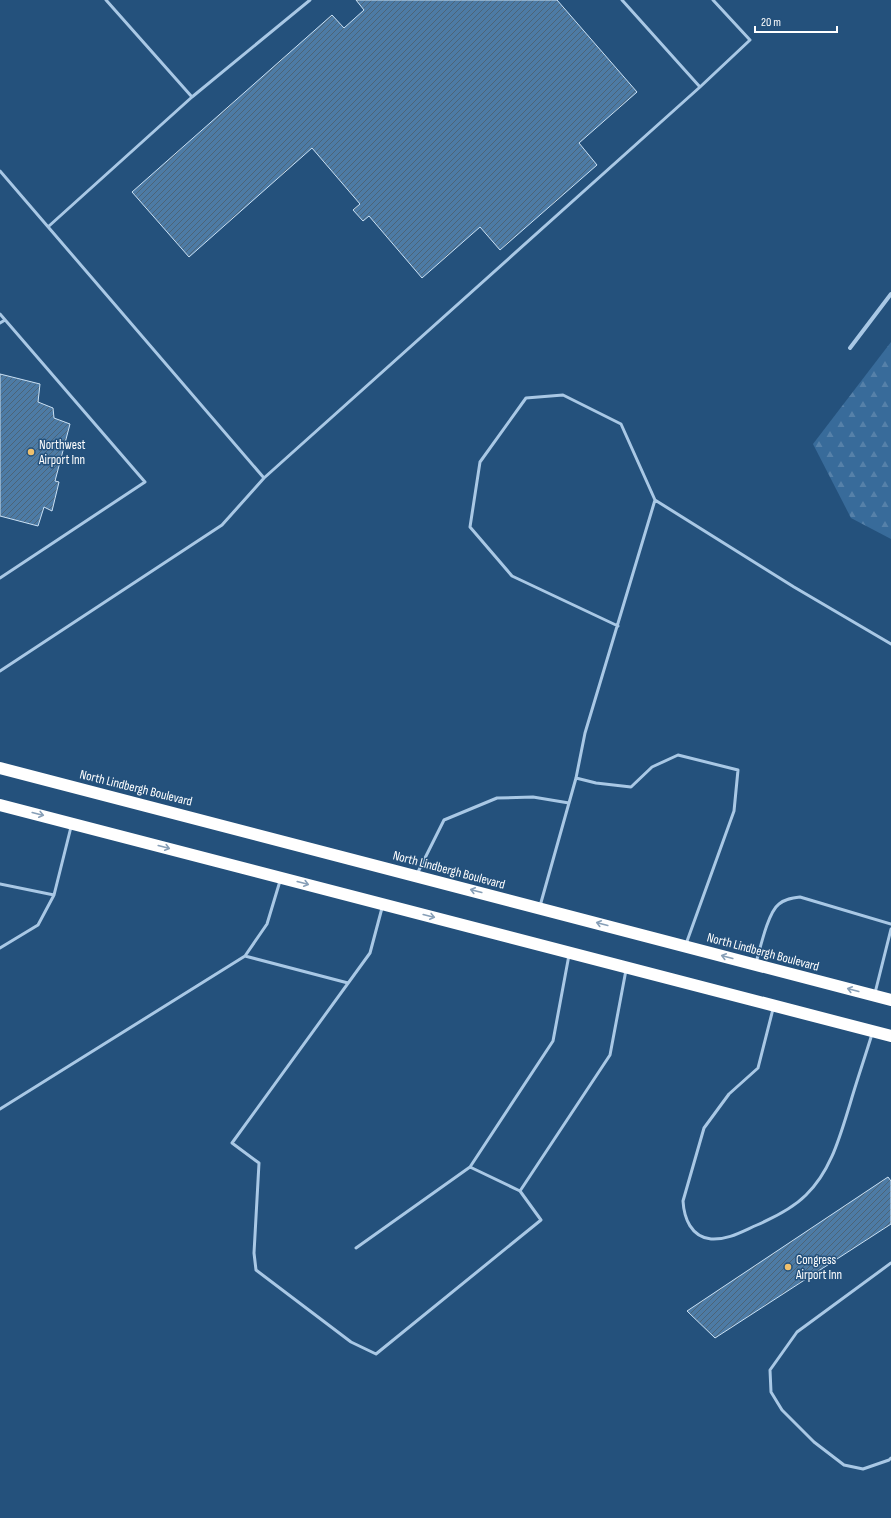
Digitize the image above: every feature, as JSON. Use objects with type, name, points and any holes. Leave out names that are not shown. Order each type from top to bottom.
[{"type":"highway","name":"North Lindbergh Boulevard","points":[[0,768],[891,1000]]},
{"type":"highway","points":[[0,805],[891,1036]]},
{"type":"street","points":[[850,348],[891,294]]},
{"type":"lane","points":[[106,0],[192,97]]},
{"type":"lane","points":[[49,226],[192,97],[310,0]]},
{"type":"lane","points":[[622,0],[700,87]]},
{"type":"lane","points":[[0,671],[222,525],[264,478],[700,87],[750,40],[713,0]]},
{"type":"lane","points":[[0,171],[49,226],[264,478]]},
{"type":"lane","points":[[0,314],[145,482],[0,578]]},
{"type":"lane","points":[[0,324],[5,320]]},
{"type":"lane","points":[[618,626],[512,576],[470,527],[480,462],[526,398],[563,395],[621,424],[655,500],[794,587],[891,644]]},
{"type":"lane","points":[[540,908],[576,778],[585,734],[655,500]]},
{"type":"lane","points":[[576,778],[596,783],[631,788],[652,767],[678,756],[738,770],[734,811],[685,946]]},
{"type":"lane","points":[[416,876],[444,820],[497,798],[533,797],[569,803]]},
{"type":"lane","points":[[0,948],[38,925],[54,895],[72,823]]},
{"type":"lane","points":[[0,1109],[245,956],[267,924],[281,877]]},
{"type":"lane","points":[[0,884],[54,895]]},
{"type":"lane","points":[[756,965],[771,914],[778,904],[788,898],[800,897],[891,924]]},
{"type":"lane","points":[[382,904],[370,953],[232,1143],[259,1163],[254,1253],[256,1270],[351,1342],[376,1354],[541,1220],[520,1191],[470,1168]]},
{"type":"lane","points":[[875,996],[891,929]]},
{"type":"lane","points":[[356,1248],[470,1168],[553,1041],[570,952]]},
{"type":"lane","points":[[245,956],[348,983]]},
{"type":"lane","points":[[520,1191],[610,1055],[627,967]]},
{"type":"lane","points":[[774,1005],[758,1068],[729,1094],[704,1128],[683,1201],[684,1212],[689,1224],[695,1233],[706,1238],[719,1239],[730,1237],[774,1218],[805,1196],[821,1176],[835,1151],[873,1031]]},
{"type":"lane","points":[[891,1263],[797,1332],[770,1370],[771,1392],[782,1410],[814,1442],[844,1465],[863,1468],[891,1458]]},
{"type":"green space","points":[[891,342],[891,539],[851,518],[813,444]]},
{"type":"building","points":[[356,0],[557,0],[637,92],[579,143],[597,165],[500,250],[480,227],[422,278],[369,216],[363,221],[353,210],[360,204],[312,148],[189,257],[132,192],[332,15],[344,28],[364,10]]},
{"type":"building","name":"Northwest Airport Inn","points":[[0,374],[40,384],[38,402],[53,408],[54,418],[70,424],[55,481],[59,482],[52,511],[44,507],[38,526],[0,516]]},
{"type":"building","name":"Congress Airport Inn","points":[[888,1177],[891,1181],[891,1224],[715,1338],[687,1311]]},
{"type":"place","name":"Northwest Airport Inn","points":[[31,452]]},
{"type":"place","name":"Congress Airport Inn","points":[[788,1267]]}]
